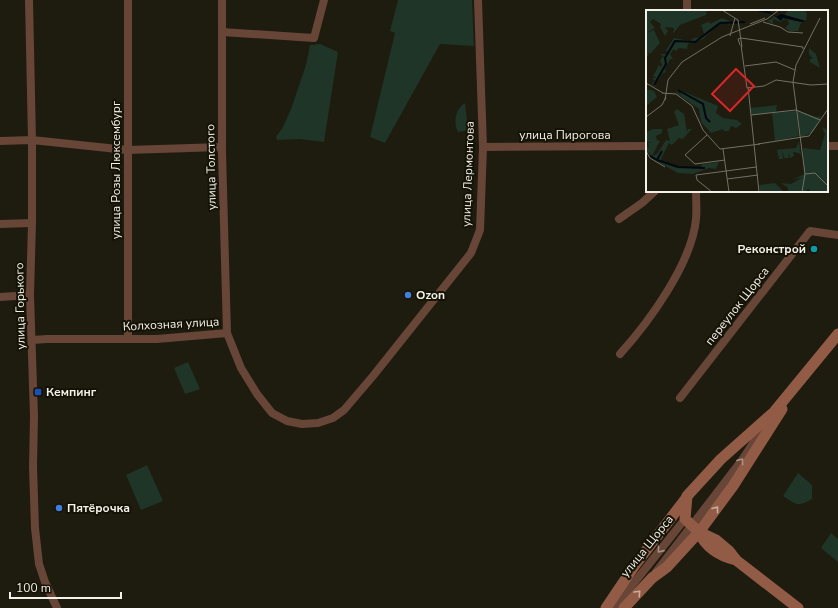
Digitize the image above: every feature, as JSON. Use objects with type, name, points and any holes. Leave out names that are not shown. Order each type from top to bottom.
[{"type":"main road","name":"улица Щорса","points":[[692,525],[687,496],[721,459],[774,412],[838,334]]},
{"type":"main road","name":"улица Щорса","points":[[624,608],[652,578],[667,567],[692,525],[744,470],[796,385]]},
{"type":"main road","points":[[606,608],[635,564],[687,496]]},
{"type":"main road","points":[[692,525],[716,540],[729,551],[736,560],[798,608]]},
{"type":"street","name":"улица Горького","points":[[29,0],[32,140],[30,295],[34,416],[33,485],[36,546],[39,564],[45,582],[57,608]]},
{"type":"street","name":"улица Розы Люксембург","points":[[128,0],[128,339]]},
{"type":"street","name":"улица Толстого","points":[[222,0],[222,147],[227,333]]},
{"type":"street","points":[[222,32],[314,38],[324,0]]},
{"type":"street","name":"улица Лермонтова","points":[[352,402],[471,253],[480,230],[483,147],[478,0]]},
{"type":"street","points":[[0,141],[32,140],[127,150],[222,147]]},
{"type":"street","name":"улица Пирогова","points":[[483,147],[646,146]]},
{"type":"street","points":[[619,219],[642,203],[654,192]]},
{"type":"street","points":[[620,354],[648,320],[678,273],[693,233],[696,219],[696,192]]},
{"type":"street","points":[[0,224],[32,223]]},
{"type":"street","name":"переулок Щорса","points":[[680,398],[810,231],[838,235]]},
{"type":"street","points":[[0,297],[30,295]]},
{"type":"street","name":"Колхозная улица","points":[[32,340],[157,339],[227,333],[241,368],[257,394],[272,413],[287,421],[302,424],[318,423],[333,418],[352,402]]},
{"type":"street","name":"улица Щорса","points":[[614,608],[692,525],[742,460],[774,412]]},
{"type":"green space","points":[[398,0],[472,0],[474,46],[440,44],[385,143],[370,137],[395,33],[390,31]]},
{"type":"green space","points":[[320,44],[338,52],[324,142],[300,139],[277,140],[276,137],[283,127],[291,109],[306,65],[310,45]]},
{"type":"green space","points":[[465,103],[468,130],[458,132],[455,120],[457,112]]},
{"type":"green space","points":[[188,362],[200,389],[185,394],[174,368]]},
{"type":"green space","points":[[147,465],[163,501],[141,510],[126,475]]},
{"type":"green space","points":[[798,473],[812,485],[812,499],[800,504],[794,503],[783,496]]},
{"type":"green space","points":[[831,533],[838,539],[838,562],[821,548]]},
{"type":"place","name":"Реконстрой","points":[[814,249]]},
{"type":"place","name":"Ozon","points":[[408,295]]},
{"type":"place","name":"Кемпинг","points":[[38,392]]},
{"type":"place","name":"Пятёрочка","points":[[59,508]]}]
